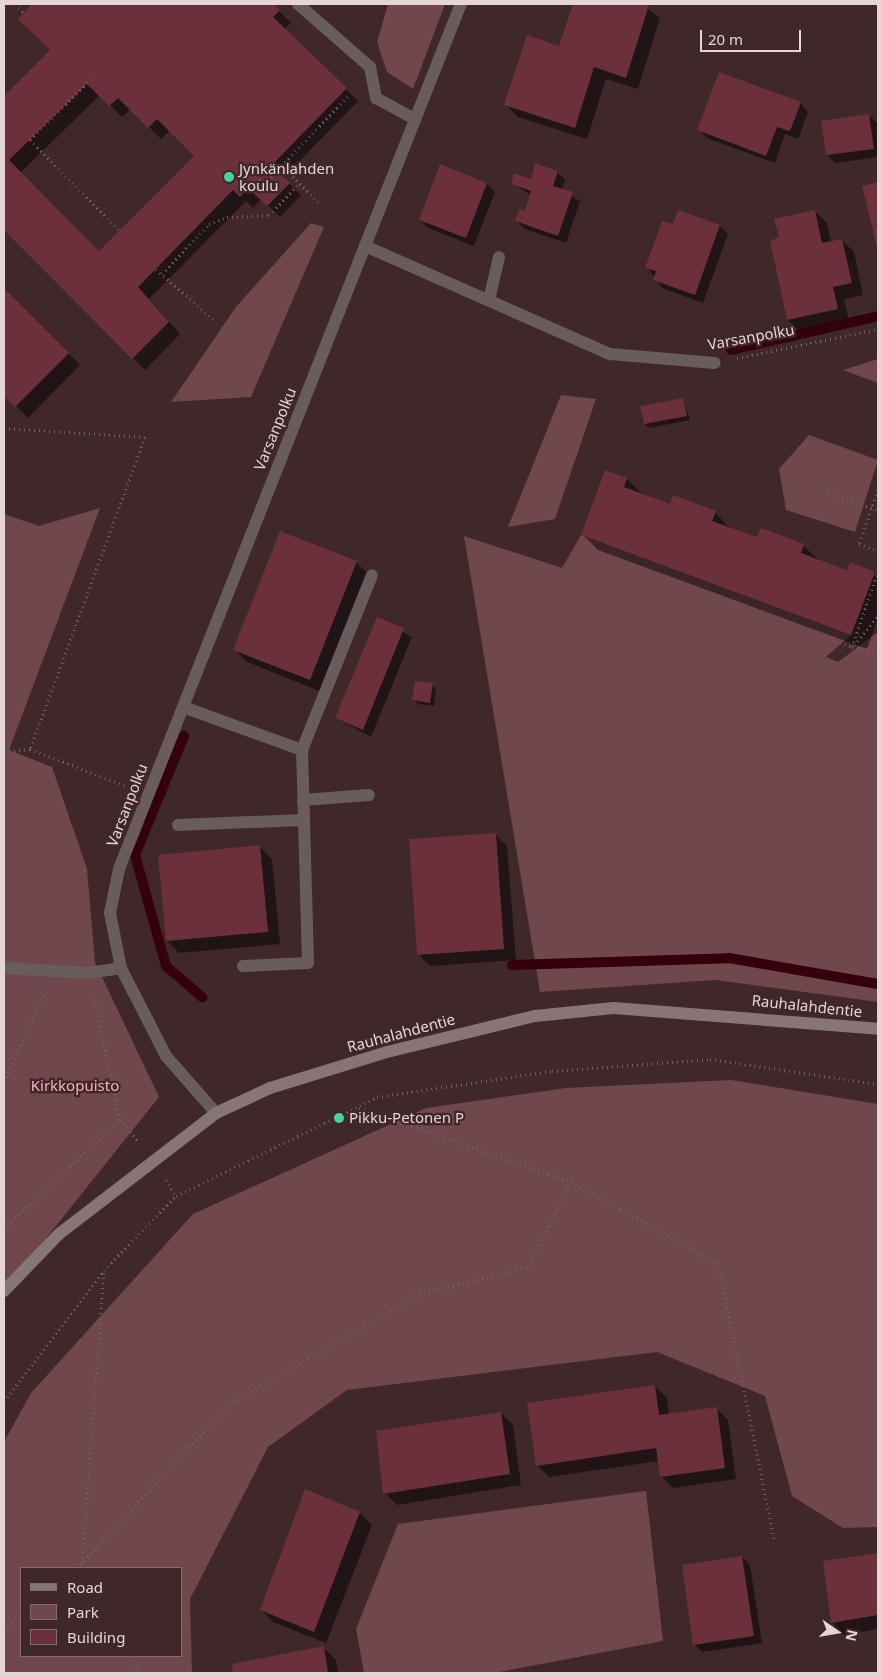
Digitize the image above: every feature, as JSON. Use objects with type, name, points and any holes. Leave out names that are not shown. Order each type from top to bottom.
[{"type":"main road","name":"Rauhalahdentie","points":[[4,1291],[59,1234],[216,1113],[270,1088],[387,1052],[535,1016],[614,1008],[878,1029]]},
{"type":"street","points":[[365,246],[413,118],[461,4]]},
{"type":"street","points":[[302,5],[371,72],[376,98],[413,118]]},
{"type":"street","name":"Varsanpolku","points":[[216,1113],[166,1056],[122,968],[110,913],[120,869],[365,246],[610,354],[714,362]]},
{"type":"street","points":[[489,300],[499,257]]},
{"type":"street","points":[[243,966],[308,963],[302,750],[372,575]]},
{"type":"street","points":[[184,707],[302,750]]},
{"type":"street","points":[[303,800],[369,794]]},
{"type":"street","points":[[178,825],[304,820]]},
{"type":"street","points":[[4,968],[89,972],[122,968]]},
{"type":"path","points":[[16,4],[24,12]]},
{"type":"path","points":[[252,172],[264,184],[371,72]]},
{"type":"path","points":[[91,79],[30,140],[119,230]]},
{"type":"path","points":[[282,166],[320,204]]},
{"type":"path","points":[[162,274],[209,224],[227,217],[269,215],[300,184]]},
{"type":"path","points":[[156,268],[216,322]]},
{"type":"path","name":"Varsanpolku","points":[[714,362],[878,328]]},
{"type":"path","points":[[4,428],[145,436],[30,749]]},
{"type":"path","points":[[878,490],[859,544],[878,551]]},
{"type":"path","points":[[828,493],[878,510]]},
{"type":"path","points":[[852,647],[878,571]]},
{"type":"path","points":[[4,610],[4,620]]},
{"type":"path","points":[[852,647],[878,615]]},
{"type":"path","points":[[835,641],[852,647],[878,650]]},
{"type":"path","points":[[4,750],[30,749],[135,790]]},
{"type":"path","points":[[4,1082],[54,970]]},
{"type":"path","points":[[89,972],[120,1120],[154,1159],[176,1196]]},
{"type":"path","points":[[4,1401],[104,1270],[176,1196],[378,1097],[552,1071],[710,1059],[878,1084]]},
{"type":"path","points":[[358,1107],[571,1182],[718,1264],[774,1538]]},
{"type":"path","points":[[4,1228],[120,1120]]},
{"type":"path","points":[[80,1567],[230,1404],[419,1294],[528,1267],[571,1182]]},
{"type":"path","points":[[80,1567],[104,1270]]},
{"type":"path","points":[[4,1629],[20,1615]]},
{"type":"path","points":[[132,1657],[141,1673]]},
{"type":"green space","points":[[388,4],[445,4],[413,89],[387,72],[377,42]]},
{"type":"green space","points":[[311,223],[324,227],[251,397],[171,402],[236,307]]},
{"type":"green space","points":[[878,359],[878,383],[843,370]]},
{"type":"green space","points":[[561,395],[596,399],[555,519],[508,527]]},
{"type":"green space","points":[[809,435],[878,460],[855,532],[786,510],[779,469]]},
{"type":"green space","name":"Kirkkopuisto","points":[[100,508],[9,750],[52,767],[87,869],[95,962],[159,1097],[4,1291],[4,514],[39,526]]},
{"type":"green space","points":[[581,535],[851,635],[826,657],[838,662],[878,632],[878,1002],[715,980],[540,992],[464,536],[562,568]]},
{"type":"green space","points":[[731,1080],[878,1104],[878,1527],[843,1528],[792,1496],[765,1396],[657,1352],[347,1390],[268,1447],[190,1599],[192,1673],[4,1673],[4,1442],[31,1393],[193,1214],[426,1108],[566,1088]]},
{"type":"green space","points":[[646,1491],[663,1641],[494,1673],[364,1673],[356,1629],[398,1524]]},
{"type":"building","name":"Jynkänlahden koulu","points":[[32,4],[274,4],[280,10],[273,17],[347,88],[272,165],[290,183],[267,206],[248,188],[240,197],[233,190],[138,287],[169,322],[132,359],[4,230],[4,96],[50,50],[18,19]],"holes":[[[87,84],[109,106],[118,98],[148,128],[157,119],[194,156],[99,251],[9,160]]]},
{"type":"building","points":[[573,4],[649,5],[626,78],[594,67],[575,128],[504,105],[527,35],[559,46]]},
{"type":"building","points":[[719,72],[801,102],[790,131],[777,127],[766,156],[697,130]]},
{"type":"building","points":[[869,114],[874,149],[826,155],[821,121]]},
{"type":"building","points":[[535,163],[558,171],[553,186],[573,192],[558,236],[515,221],[519,209],[525,211],[531,191],[511,184],[514,173],[531,179]]},
{"type":"building","points":[[440,164],[487,183],[466,238],[419,220]]},
{"type":"building","points":[[878,182],[878,251],[862,186]]},
{"type":"building","points":[[678,210],[720,225],[695,295],[653,280],[656,271],[645,268],[662,221],[673,224]]},
{"type":"building","points":[[815,210],[822,243],[842,239],[852,283],[833,287],[838,309],[787,320],[770,241],[779,237],[774,219]]},
{"type":"building","points":[[4,288],[69,353],[15,407],[4,396]]},
{"type":"building","points":[[683,398],[687,416],[644,424],[640,406]]},
{"type":"building","points":[[605,470],[627,478],[624,487],[670,504],[673,495],[716,511],[712,521],[757,537],[761,528],[804,544],[801,553],[847,570],[850,562],[875,572],[851,635],[581,535]]},
{"type":"building","points":[[280,531],[357,561],[310,680],[233,650]]},
{"type":"building","points":[[377,617],[404,628],[363,730],[335,718]]},
{"type":"building","points":[[415,681],[433,683],[430,703],[412,700]]},
{"type":"building","points":[[496,833],[504,949],[417,955],[409,839]]},
{"type":"building","points":[[260,845],[268,932],[166,941],[158,855]]},
{"type":"building","points":[[655,1385],[659,1415],[717,1407],[725,1468],[660,1477],[656,1448],[536,1466],[527,1403]]},
{"type":"building","points":[[501,1412],[510,1474],[383,1494],[376,1431]]},
{"type":"building","points":[[305,1489],[360,1512],[314,1632],[260,1610]]},
{"type":"building","points":[[878,1553],[878,1615],[831,1623],[823,1561]]},
{"type":"building","points":[[742,1556],[754,1636],[693,1645],[682,1565]]},
{"type":"building","points":[[324,1646],[328,1673],[233,1673],[232,1664]]},
{"type":"waterway","points":[[731,350],[878,316]]},
{"type":"waterway","points":[[184,736],[135,855],[166,966],[202,997]]},
{"type":"waterway","points":[[512,965],[729,958],[878,984]]},
{"type":"place","name":"Jynkänlahden koulu","points":[[229,177]]},
{"type":"place","name":"Pikku-Petonen P","points":[[339,1118]]}]
